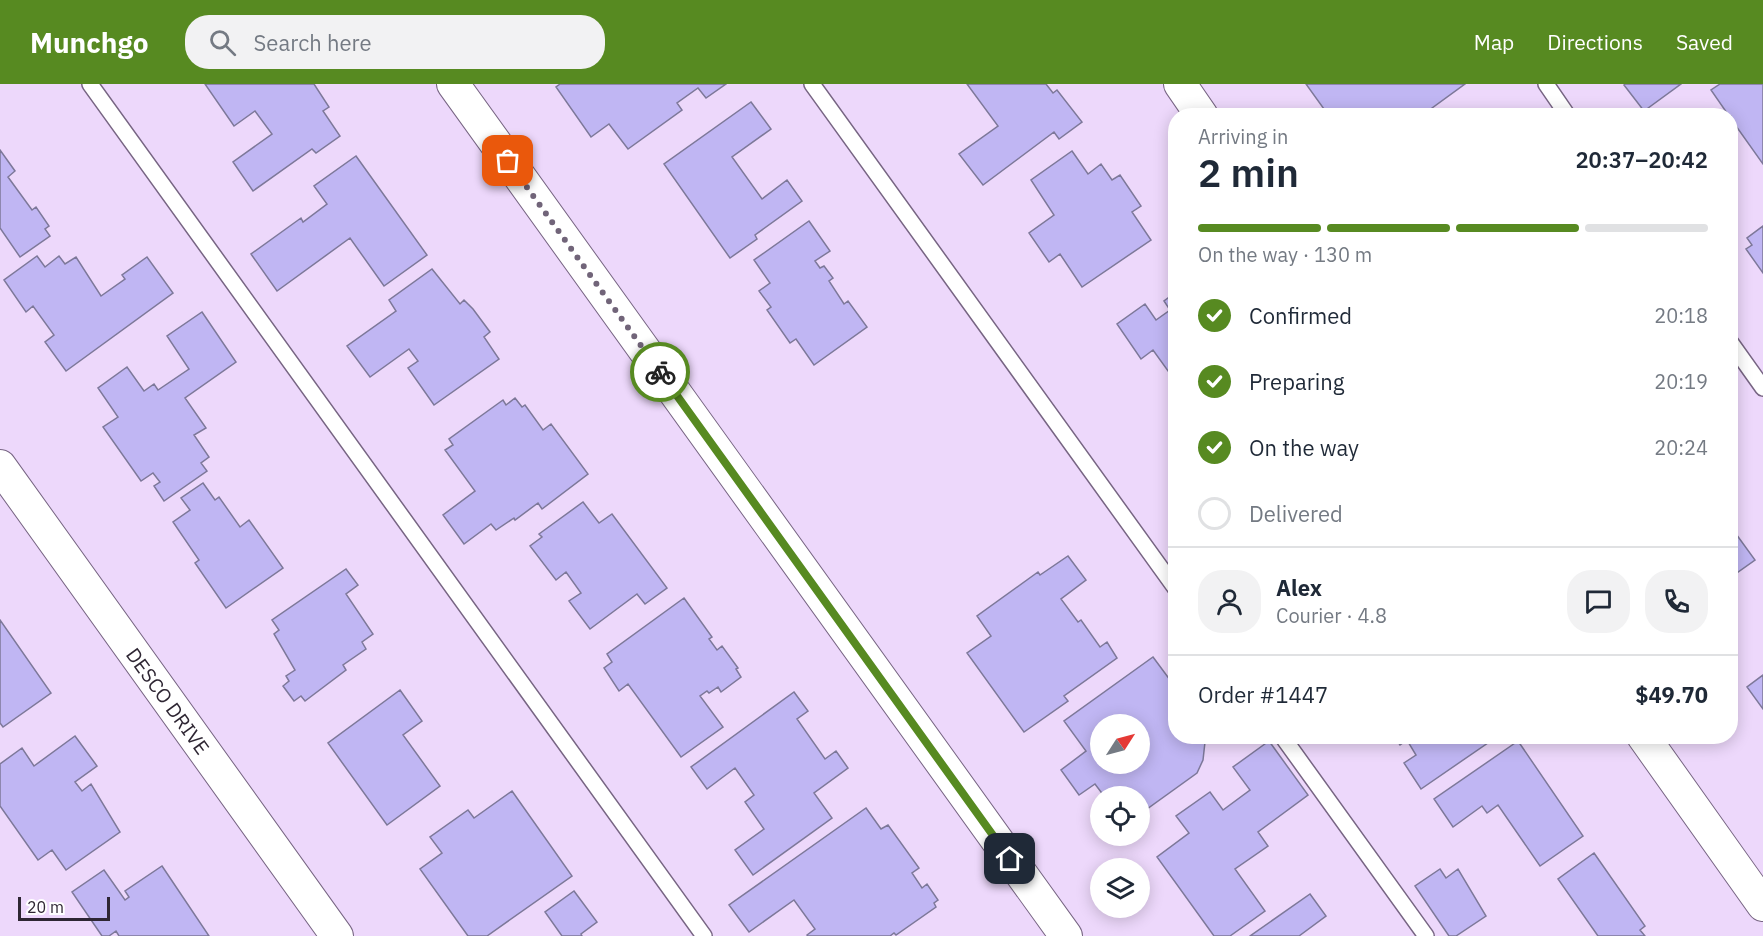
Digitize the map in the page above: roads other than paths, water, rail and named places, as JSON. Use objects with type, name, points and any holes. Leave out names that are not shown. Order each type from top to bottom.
[{"type":"street","points":[[453,84],[1065,936]]},
{"type":"street","points":[[1180,84],[1196,108]]},
{"type":"street","name":"DESCO DRIVE","points":[[0,466],[337,936]]},
{"type":"street","points":[[1649,744],[1763,905]]},
{"type":"lane","points":[[90,84],[704,936]]},
{"type":"lane","points":[[812,84],[1168,578]]},
{"type":"lane","points":[[1546,84],[1562,108]]},
{"type":"lane","points":[[1738,354],[1763,388]]},
{"type":"lane","points":[[1288,744],[1426,936]]}]
